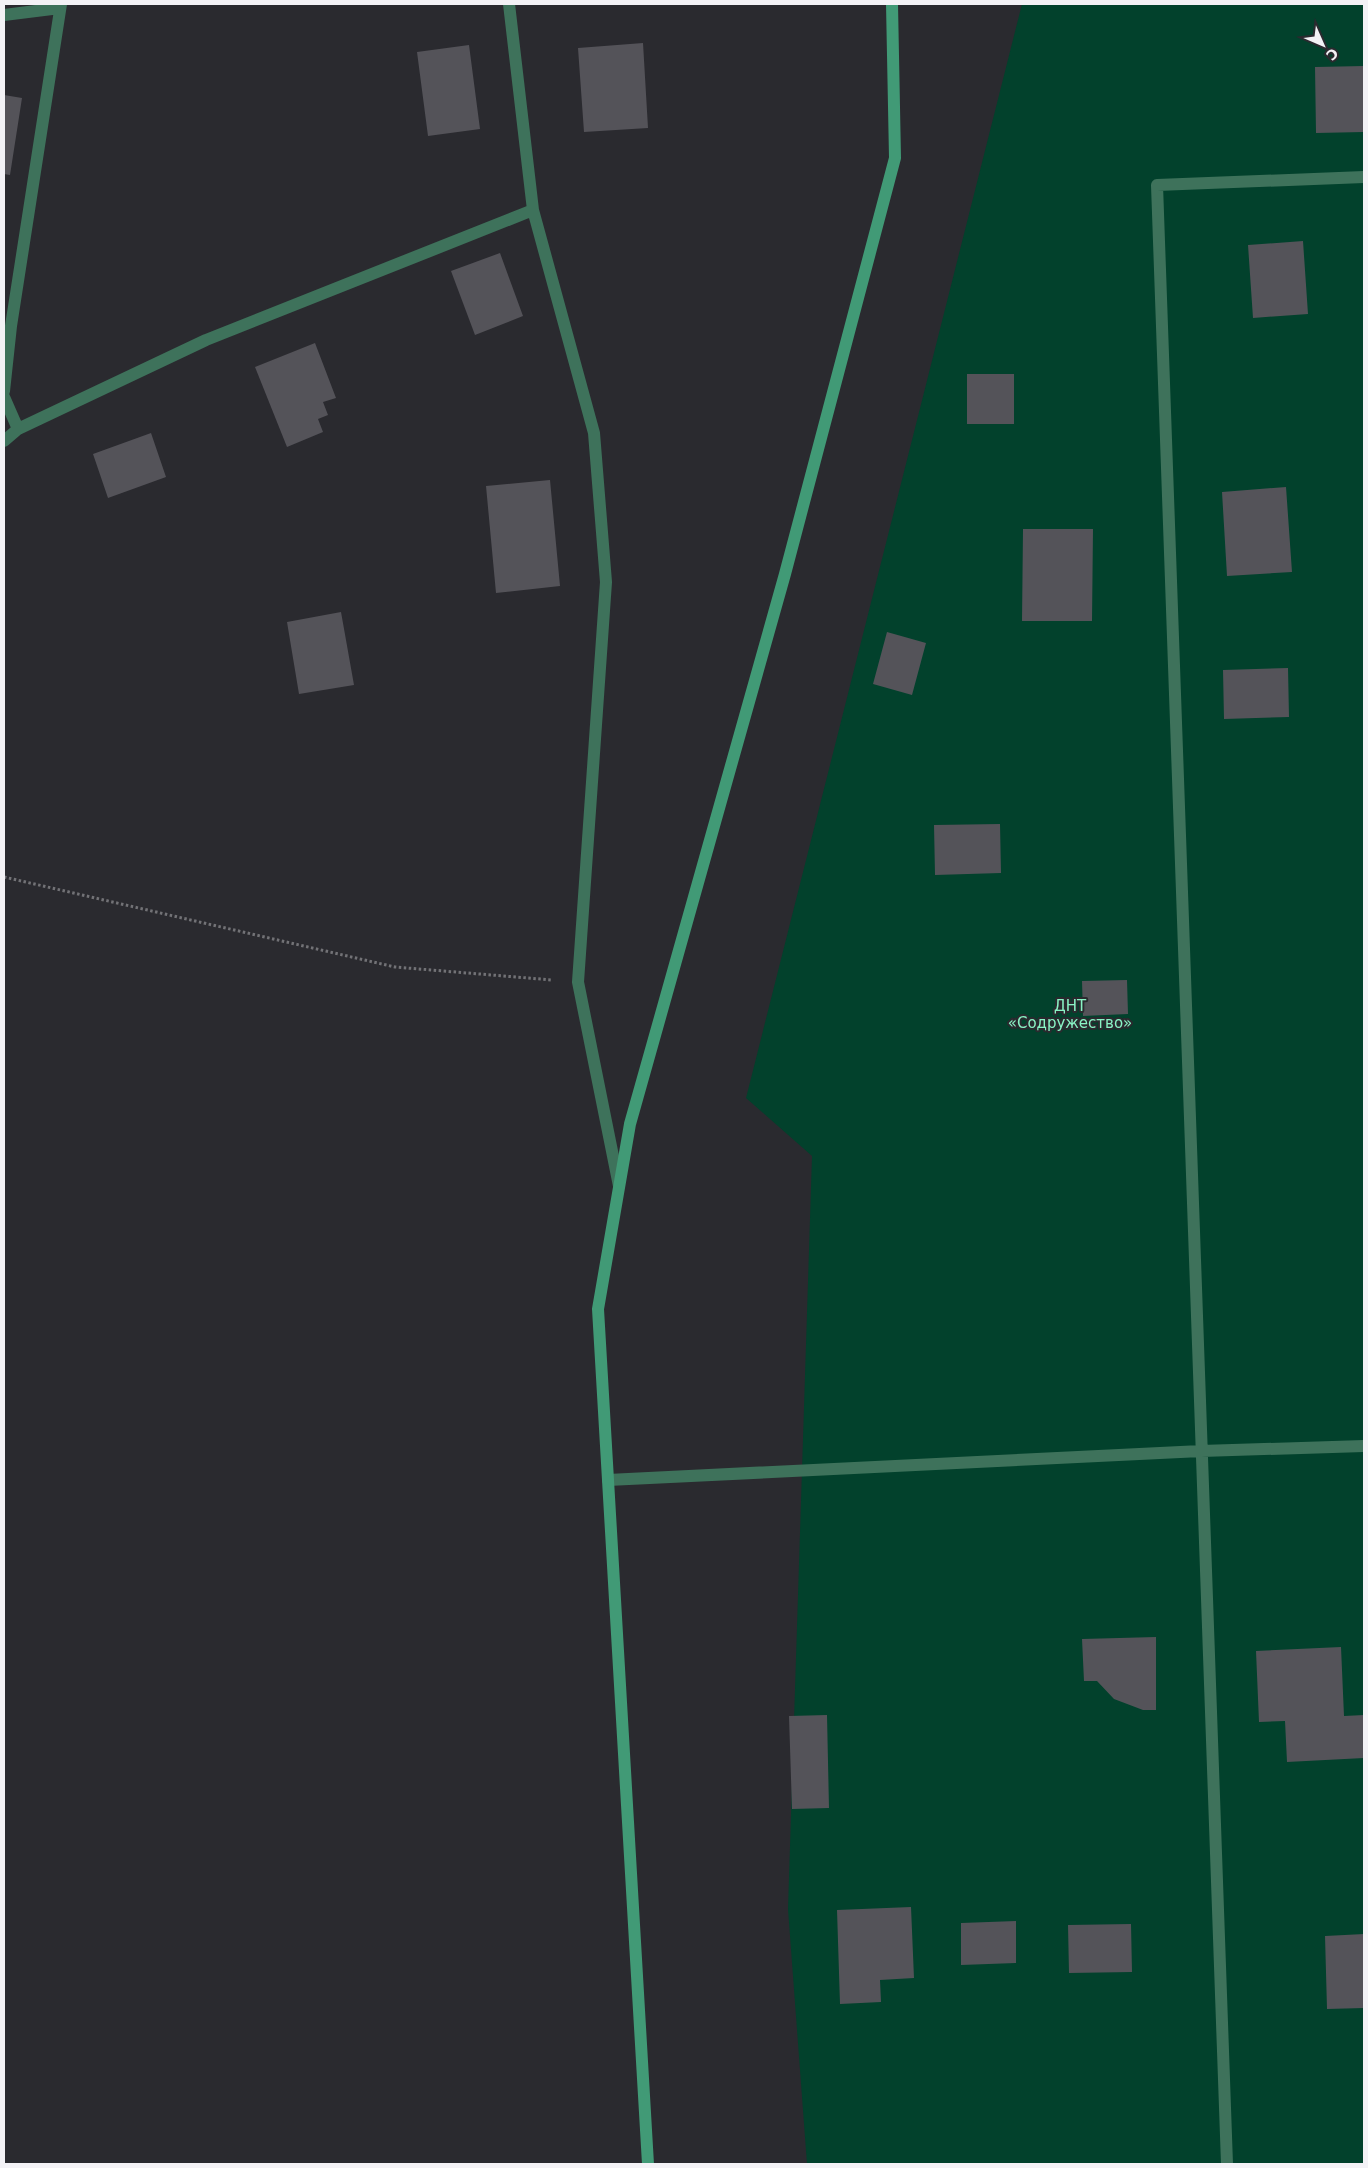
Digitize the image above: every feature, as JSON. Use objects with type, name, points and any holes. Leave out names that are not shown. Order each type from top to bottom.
[{"type":"street","points":[[510,4],[533,210],[594,433],[606,582],[578,982],[619,1188]]},
{"type":"street","points":[[648,2164],[598,1309],[630,1124],[785,574],[895,158],[892,4]]},
{"type":"street","points":[[4,15],[60,6],[11,326],[4,392]]},
{"type":"street","points":[[1227,2164],[1157,185],[1364,176]]},
{"type":"street","points":[[4,441],[18,429],[206,340],[533,210]]},
{"type":"street","points":[[4,397],[18,429]]},
{"type":"street","points":[[608,1480],[1201,1450],[1364,1446]]},
{"type":"path","points":[[4,877],[395,967],[578,982]]},
{"type":"green space","name":"ДНТ «Содружество»","points":[[1022,4],[1364,4],[1364,2164],[807,2164],[788,1909],[812,1156],[746,1098]]},
{"type":"building","points":[[643,43],[648,128],[584,132],[578,48]]},
{"type":"building","points":[[469,45],[480,129],[428,136],[417,52]]},
{"type":"building","points":[[1364,66],[1364,132],[1316,133],[1315,67]]},
{"type":"building","points":[[4,95],[22,98],[10,175],[4,174]]},
{"type":"building","points":[[1303,241],[1308,314],[1253,318],[1248,245]]},
{"type":"building","points":[[500,253],[523,316],[475,335],[451,271]]},
{"type":"building","points":[[315,343],[336,398],[323,402],[328,415],[318,419],[323,432],[287,447],[255,367]]},
{"type":"building","points":[[967,374],[1014,374],[1014,424],[967,424]]},
{"type":"building","points":[[151,433],[166,477],[108,498],[93,454]]},
{"type":"building","points":[[550,480],[560,586],[496,593],[486,486]]},
{"type":"building","points":[[1286,487],[1292,572],[1227,576],[1222,492]]},
{"type":"building","points":[[1023,529],[1093,529],[1092,621],[1022,621]]},
{"type":"building","points":[[341,612],[354,685],[299,694],[287,622]]},
{"type":"building","points":[[887,632],[926,643],[912,695],[873,684]]},
{"type":"building","points":[[1288,668],[1289,717],[1224,719],[1223,670]]},
{"type":"building","points":[[1000,824],[1001,873],[935,875],[934,825]]},
{"type":"building","points":[[1127,980],[1128,1014],[1083,1016],[1082,981]]},
{"type":"building","points":[[1156,1637],[1156,1710],[1143,1710],[1114,1699],[1097,1681],[1084,1681],[1082,1639]]},
{"type":"building","points":[[1341,1647],[1344,1716],[1364,1715],[1364,1758],[1287,1762],[1285,1721],[1259,1722],[1256,1651]]},
{"type":"building","points":[[827,1715],[829,1808],[792,1809],[789,1716]]},
{"type":"building","points":[[911,1907],[914,1978],[880,1980],[881,2002],[840,2004],[837,1910]]},
{"type":"building","points":[[1016,1921],[1016,1963],[961,1965],[961,1923]]},
{"type":"building","points":[[1131,1924],[1132,1972],[1069,1973],[1068,1925]]},
{"type":"building","points":[[1364,1934],[1364,2008],[1327,2009],[1325,1936]]}]
